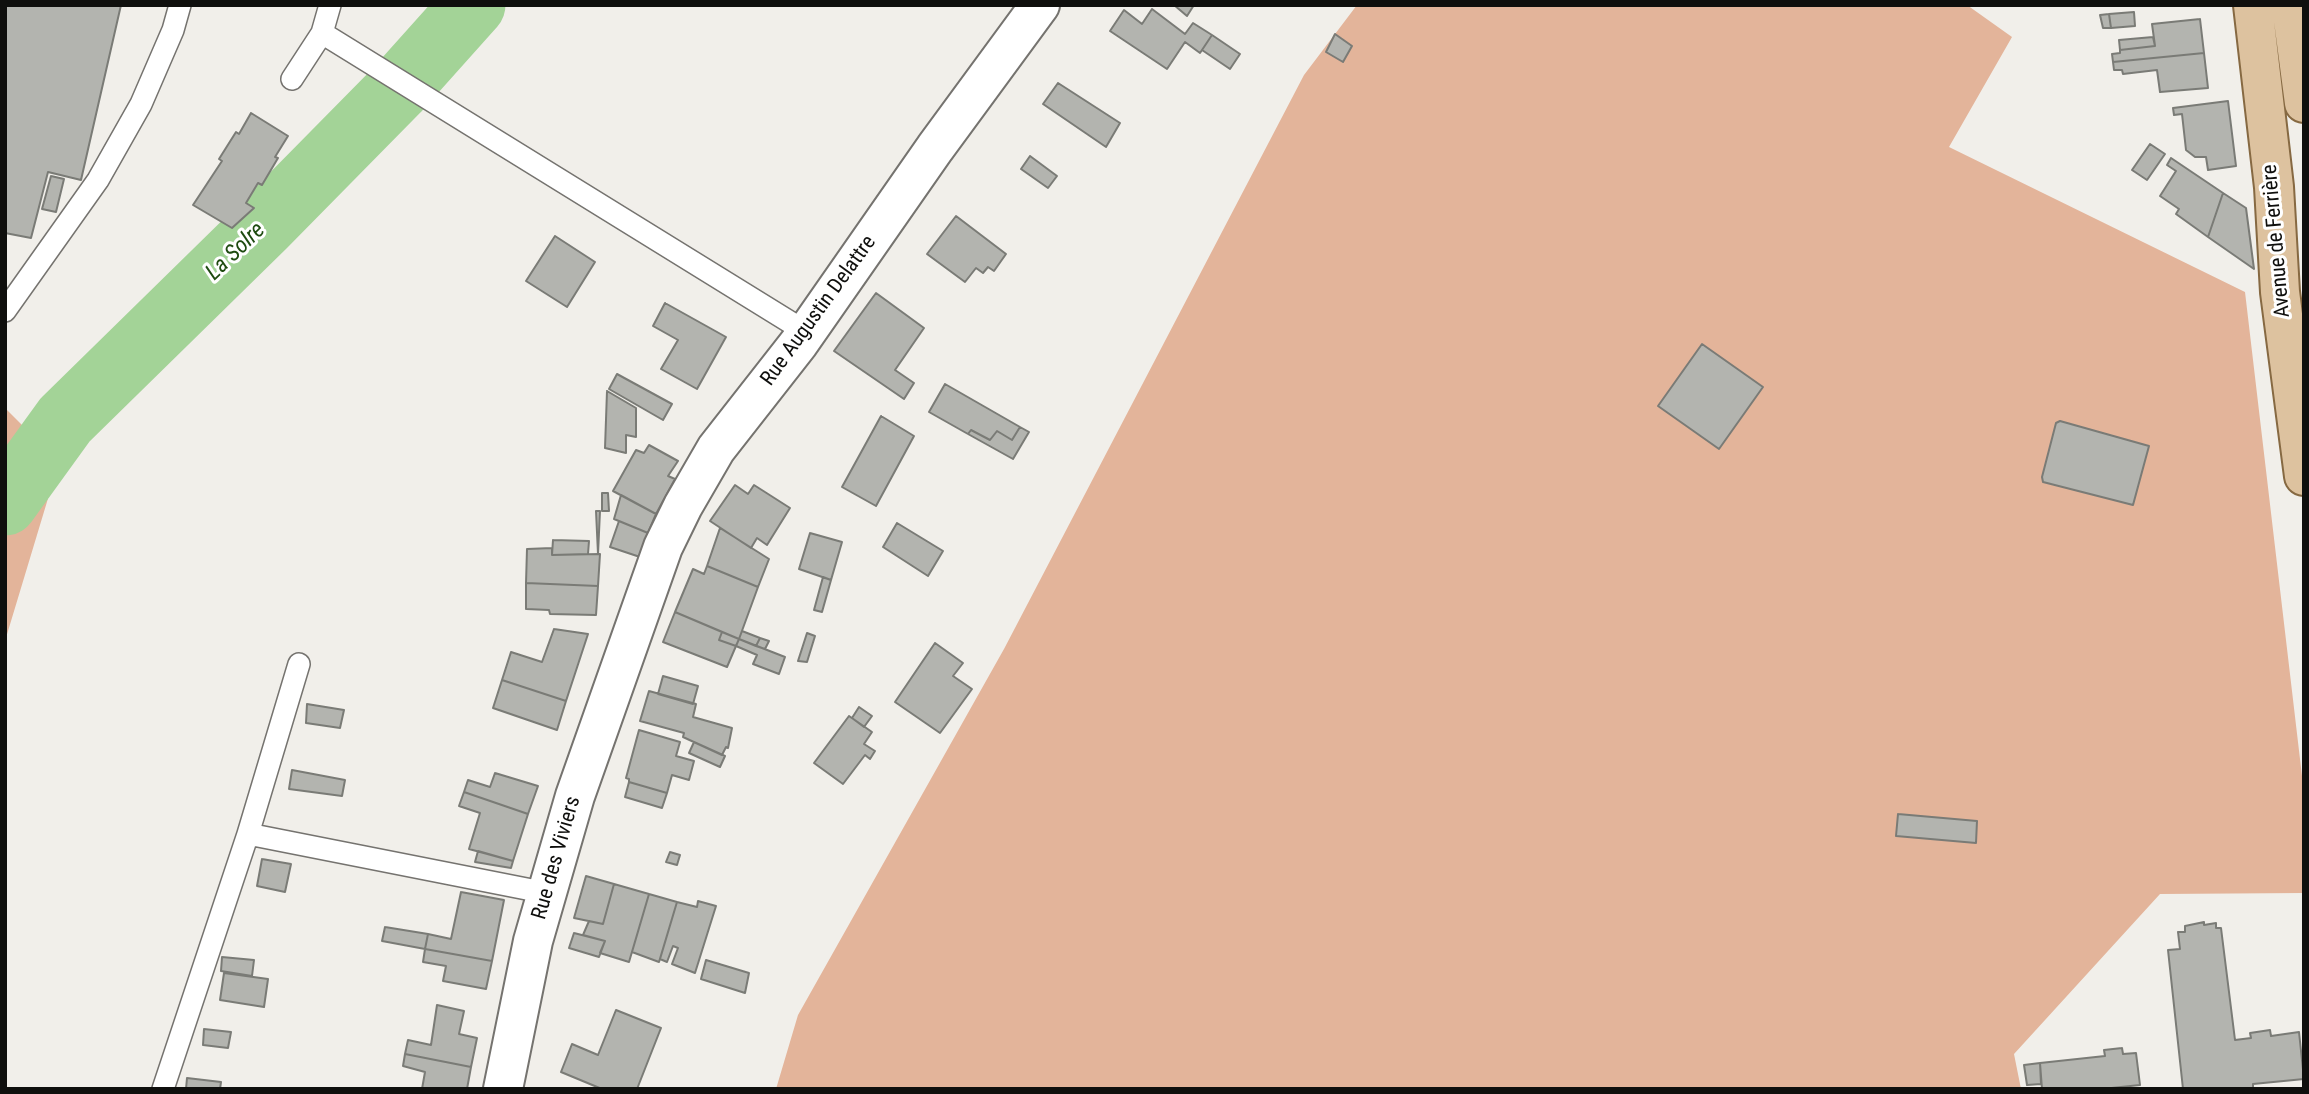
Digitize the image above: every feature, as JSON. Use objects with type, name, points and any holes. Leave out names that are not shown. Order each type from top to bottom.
[{"type":"main road","name":"Avenue de Ferrière","points":[[2253,5],[2274,187],[2280,292],[2304,476]]},
{"type":"main road","points":[[2291,5],[2304,103]]},
{"type":"street","name":"Rue Augustin Delattre","points":[[633,634],[663,547],[716,449],[806,332],[1040,5]]},
{"type":"street","name":"Rue des Viviers","points":[[503,1089],[533,941],[575,796],[633,634]]},
{"type":"lane","points":[[5,311],[98,180],[141,104],[173,30],[180,5]]},
{"type":"lane","points":[[292,79],[322,33],[330,5]]},
{"type":"lane","points":[[2268,5],[2296,246],[2304,368]]},
{"type":"lane","points":[[322,33],[806,332]]},
{"type":"lane","points":[[163,1089],[248,834],[299,664]]},
{"type":"lane","points":[[248,834],[547,893]]},
{"type":"shaded area","points":[[1357,5],[1967,5],[2012,37],[1949,147],[2245,292],[2304,793],[2304,893],[2160,894],[2014,1054],[2021,1089],[776,1089],[798,1015],[1004,649],[1304,75]]},
{"type":"shaded area","points":[[5,408],[59,462],[5,641]]},
{"type":"building","points":[[5,5],[121,5],[81,180],[48,172],[31,238],[5,233]]},
{"type":"building","points":[[1174,5],[1194,5],[1187,16]]},
{"type":"building","points":[[1152,9],[1185,34],[1193,23],[1212,35],[1200,53],[1185,42],[1167,69],[1110,31],[1124,10],[1142,24]]},
{"type":"building","points":[[2134,12],[2135,26],[2111,28],[2109,14]]},
{"type":"building","points":[[2109,14],[2111,28],[2103,28],[2100,15]]},
{"type":"building","points":[[2200,19],[2204,53],[2113,62],[2112,54],[2120,53],[2120,50],[2155,46],[2152,24]]},
{"type":"building","points":[[1335,34],[1352,46],[1343,62],[1326,52]]},
{"type":"building","points":[[1212,35],[1240,54],[1230,69],[1202,50]]},
{"type":"building","points":[[2153,37],[2155,46],[2120,50],[2119,40]]},
{"type":"building","points":[[2204,53],[2208,88],[2160,92],[2157,70],[2123,74],[2122,70],[2114,70],[2113,62]]},
{"type":"building","points":[[1058,83],[1120,123],[1106,147],[1043,104]]},
{"type":"building","points":[[2228,101],[2236,166],[2208,170],[2206,157],[2195,157],[2186,150],[2182,114],[2174,115],[2173,108]]},
{"type":"building","points":[[251,113],[288,136],[262,185],[258,183],[246,203],[254,208],[232,228],[193,205],[222,161],[219,159],[236,132],[239,134]]},
{"type":"building","points":[[2150,144],[2165,154],[2147,180],[2132,170]]},
{"type":"building","points":[[1030,156],[1057,176],[1048,188],[1021,169]]},
{"type":"building","points":[[2171,158],[2223,193],[2208,237],[2176,214],[2179,209],[2160,196],[2176,171],[2167,165]]},
{"type":"building","points":[[51,176],[64,179],[56,212],[42,209]]},
{"type":"building","points":[[2223,193],[2246,208],[2254,269],[2208,237]]},
{"type":"building","points":[[956,216],[1006,254],[994,271],[988,267],[983,273],[976,268],[965,282],[927,254]]},
{"type":"building","points":[[555,236],[595,262],[567,307],[526,281]]},
{"type":"building","points":[[876,293],[924,328],[895,370],[914,383],[904,399],[834,351]]},
{"type":"building","points":[[665,303],[726,337],[697,389],[661,369],[678,340],[653,326]]},
{"type":"building","points":[[1702,344],[1763,387],[1719,449],[1658,406]]},
{"type":"building","points":[[617,374],[672,404],[663,420],[609,389]]},
{"type":"building","points":[[945,384],[1020,427],[1012,440],[997,431],[990,440],[971,430],[968,434],[929,412]]},
{"type":"building","points":[[607,391],[636,408],[636,437],[626,435],[626,453],[605,448]]},
{"type":"building","points":[[881,416],[914,436],[876,506],[842,487]]},
{"type":"building","points":[[2060,421],[2149,446],[2133,505],[2043,482],[2056,423]]},
{"type":"building","points":[[1020,427],[1029,432],[1013,459],[968,434],[971,430],[990,440],[997,431],[1012,440]]},
{"type":"building","points":[[649,445],[678,461],[668,476],[675,479],[656,514],[613,491],[636,450],[644,453]]},
{"type":"building","points":[[735,485],[748,494],[754,485],[790,508],[767,545],[757,538],[751,548],[710,521]]},
{"type":"building","points":[[602,493],[608,493],[609,511],[602,511]]},
{"type":"building","points":[[621,495],[656,514],[648,533],[614,519]]},
{"type":"building","points":[[596,511],[600,511],[598,554]]},
{"type":"building","points":[[619,521],[648,533],[640,557],[610,547]]},
{"type":"building","points":[[897,523],[943,551],[928,576],[883,547]]},
{"type":"building","points":[[720,528],[769,559],[758,587],[707,566]]},
{"type":"building","points":[[810,533],[842,542],[831,580],[799,569]]},
{"type":"building","points":[[553,540],[589,541],[588,554],[552,555]]},
{"type":"building","points":[[552,548],[552,555],[600,554],[598,586],[526,583],[527,549]]},
{"type":"building","points":[[707,566],[758,587],[739,639],[675,612],[693,569],[704,574]]},
{"type":"building","points":[[823,577],[831,580],[822,612],[814,610]]},
{"type":"building","points":[[526,583],[598,586],[596,615],[550,614],[549,610],[526,609]]},
{"type":"building","points":[[675,612],[722,632],[719,640],[736,646],[727,667],[663,642]]},
{"type":"building","points":[[554,629],[588,634],[566,701],[502,680],[511,652],[542,662]]},
{"type":"building","points":[[742,631],[760,638],[756,646],[739,639]]},
{"type":"building","points":[[722,632],[739,639],[736,646],[719,640]]},
{"type":"building","points":[[807,633],[815,636],[807,662],[798,661]]},
{"type":"building","points":[[760,638],[769,641],[765,649],[756,646]]},
{"type":"building","points":[[739,639],[785,657],[779,674],[753,664],[757,655],[736,646]]},
{"type":"building","points":[[935,643],[963,663],[953,676],[972,689],[940,733],[895,702]]},
{"type":"building","points":[[663,676],[698,686],[693,704],[658,694]]},
{"type":"building","points":[[502,680],[566,701],[557,730],[493,708]]},
{"type":"building","points":[[649,691],[696,704],[693,717],[732,728],[728,748],[726,747],[722,755],[683,737],[684,733],[640,721]]},
{"type":"building","points":[[307,704],[344,710],[340,728],[306,723]]},
{"type":"building","points":[[859,707],[872,716],[864,727],[852,718]]},
{"type":"building","points":[[849,716],[872,732],[864,744],[875,751],[870,759],[865,755],[843,784],[814,763]]},
{"type":"building","points":[[639,730],[680,742],[676,756],[694,761],[689,780],[672,775],[667,793],[629,782],[626,778]]},
{"type":"building","points":[[694,742],[725,756],[720,767],[689,753]]},
{"type":"building","points":[[292,770],[345,780],[342,796],[289,789]]},
{"type":"building","points":[[495,773],[538,786],[528,814],[464,792],[468,780],[490,787]]},
{"type":"building","points":[[629,782],[667,793],[662,808],[625,797]]},
{"type":"building","points":[[464,792],[528,814],[513,861],[469,849],[480,813],[459,806]]},
{"type":"building","points":[[1898,814],[1977,821],[1976,843],[1896,836]]},
{"type":"building","points":[[478,851],[513,861],[511,868],[475,862]]},
{"type":"building","points":[[670,852],[680,855],[677,865],[666,862]]},
{"type":"building","points":[[262,859],[291,864],[285,892],[257,886]]},
{"type":"building","points":[[586,876],[614,884],[603,924],[574,918]]},
{"type":"building","points":[[614,884],[649,894],[629,962],[600,953],[605,941],[583,935],[589,921],[603,924]]},
{"type":"building","points":[[461,892],[504,900],[492,961],[425,949],[428,934],[451,939]]},
{"type":"building","points":[[649,894],[677,902],[659,962],[632,952]]},
{"type":"building","points":[[698,901],[716,906],[695,973],[672,964],[678,948],[673,946],[667,962],[660,959],[677,902],[697,907]]},
{"type":"building","points":[[2204,922],[2204,925],[2216,923],[2216,928],[2221,928],[2235,1040],[2251,1038],[2250,1033],[2270,1030],[2271,1036],[2299,1032],[2304,1079],[2253,1084],[2253,1089],[2183,1089],[2168,950],[2180,949],[2178,932],[2185,932],[2185,926]]},
{"type":"building","points":[[385,927],[428,934],[425,949],[382,941]]},
{"type":"building","points":[[574,933],[605,941],[599,957],[569,948]]},
{"type":"building","points":[[425,949],[492,961],[486,989],[443,981],[446,966],[423,962]]},
{"type":"building","points":[[222,957],[254,960],[252,976],[221,971]]},
{"type":"building","points":[[706,960],[749,973],[745,993],[701,979]]},
{"type":"building","points":[[224,973],[268,979],[264,1007],[220,1000]]},
{"type":"building","points":[[437,1005],[464,1011],[459,1034],[477,1038],[471,1067],[405,1054],[408,1040],[431,1045]]},
{"type":"building","points":[[616,1010],[661,1028],[637,1089],[602,1089],[561,1072],[572,1044],[598,1055]]},
{"type":"building","points":[[204,1029],[231,1032],[228,1048],[203,1045]]},
{"type":"building","points":[[2122,1048],[2123,1054],[2136,1053],[2140,1085],[2102,1089],[2042,1089],[2040,1063],[2105,1056],[2104,1050]]},
{"type":"building","points":[[405,1054],[471,1067],[467,1089],[422,1089],[425,1072],[403,1066]]},
{"type":"building","points":[[2040,1063],[2041,1084],[2027,1085],[2024,1065]]},
{"type":"building","points":[[187,1078],[221,1082],[220,1089],[186,1089]]},
{"type":"waterway","name":"La Solre","points":[[5,503],[65,420],[397,90],[473,5]]}]
